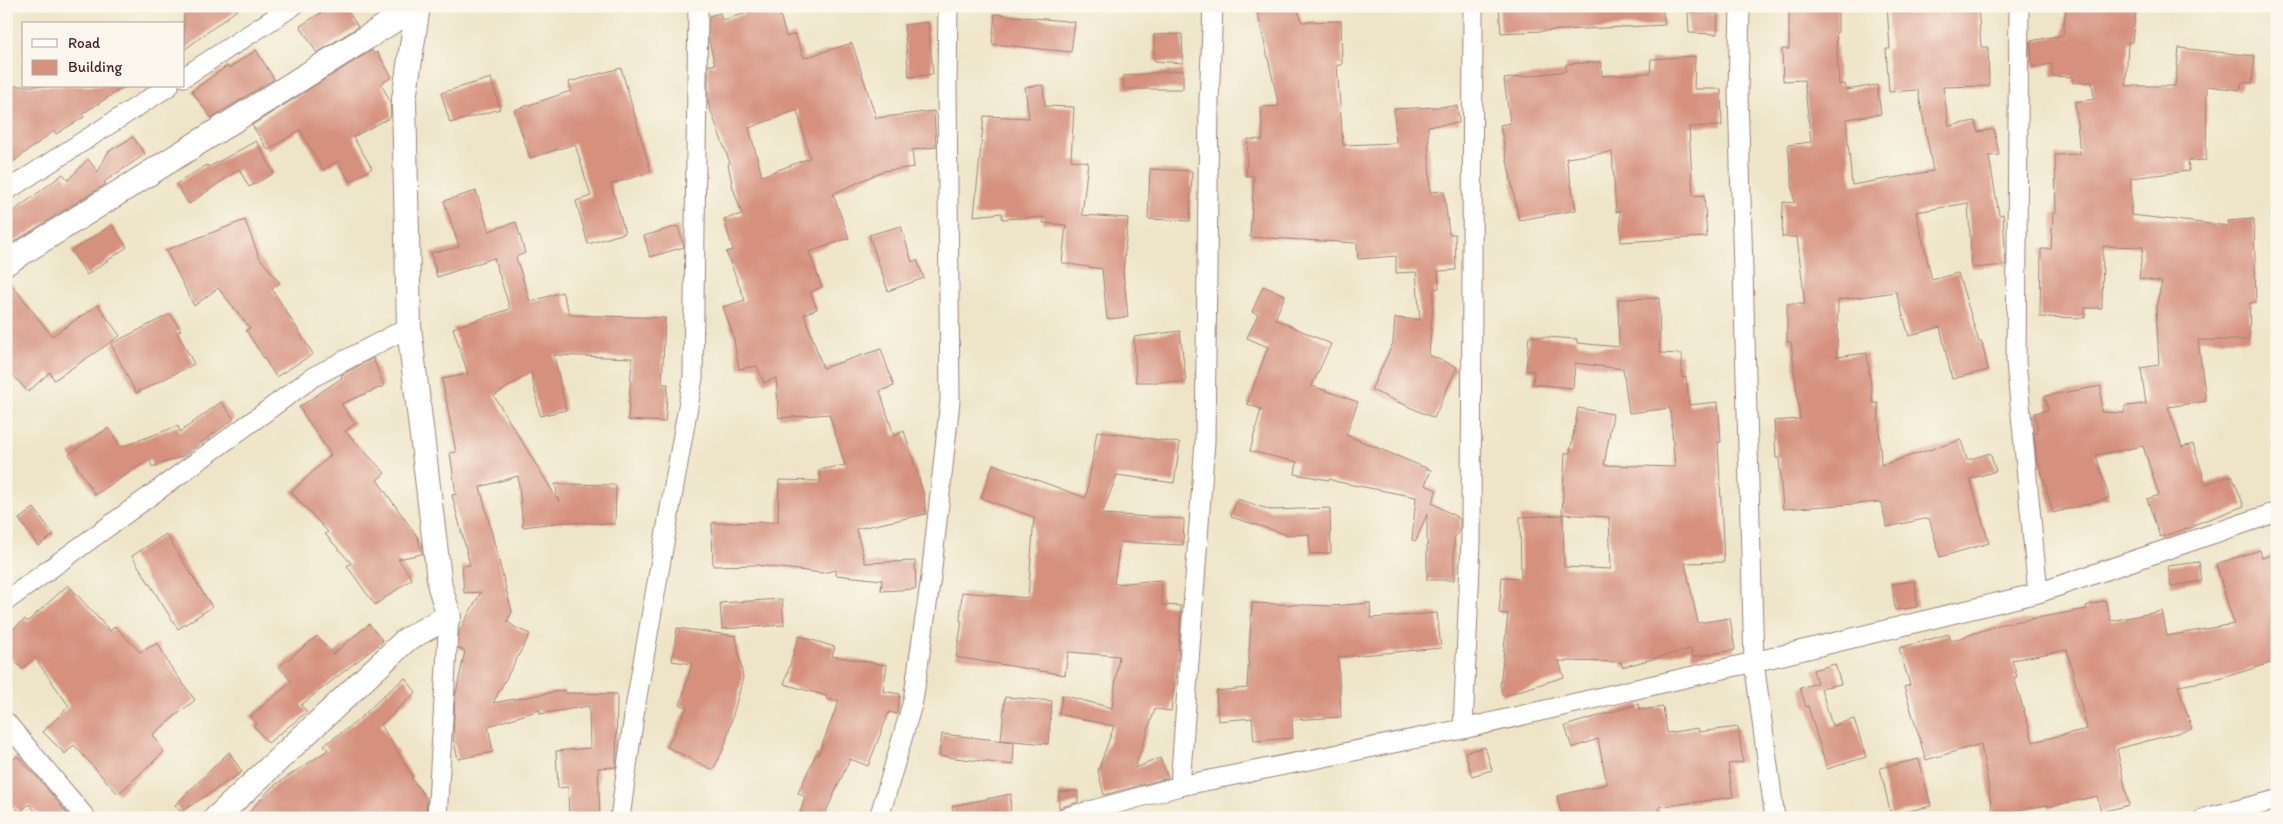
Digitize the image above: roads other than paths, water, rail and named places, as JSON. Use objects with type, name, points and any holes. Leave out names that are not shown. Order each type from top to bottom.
[{"type":"street","points":[[185,76],[293,6]]},
{"type":"street","points":[[6,263],[418,6],[404,99],[409,327],[440,587],[449,616],[437,818]]},
{"type":"street","points":[[620,818],[635,708],[693,378],[698,6]]},
{"type":"street","points":[[879,818],[913,701],[931,577],[950,401],[948,6]]},
{"type":"street","points":[[1180,786],[1205,441],[1209,101],[1213,6]]},
{"type":"street","points":[[1463,728],[1471,541],[1473,6]]},
{"type":"street","points":[[1740,6],[1738,92],[1754,662],[1775,818]]},
{"type":"street","points":[[2020,6],[2016,362],[2038,593]]},
{"type":"street","points":[[6,191],[166,88]]},
{"type":"street","points":[[6,602],[313,377],[409,327]]},
{"type":"street","points":[[1064,818],[1180,786],[1463,728],[1754,662],[2038,593],[2277,512]]},
{"type":"street","points":[[216,818],[406,640],[449,616]]},
{"type":"street","points":[[6,722],[86,818]]},
{"type":"street","points":[[2206,818],[2277,800]]}]
